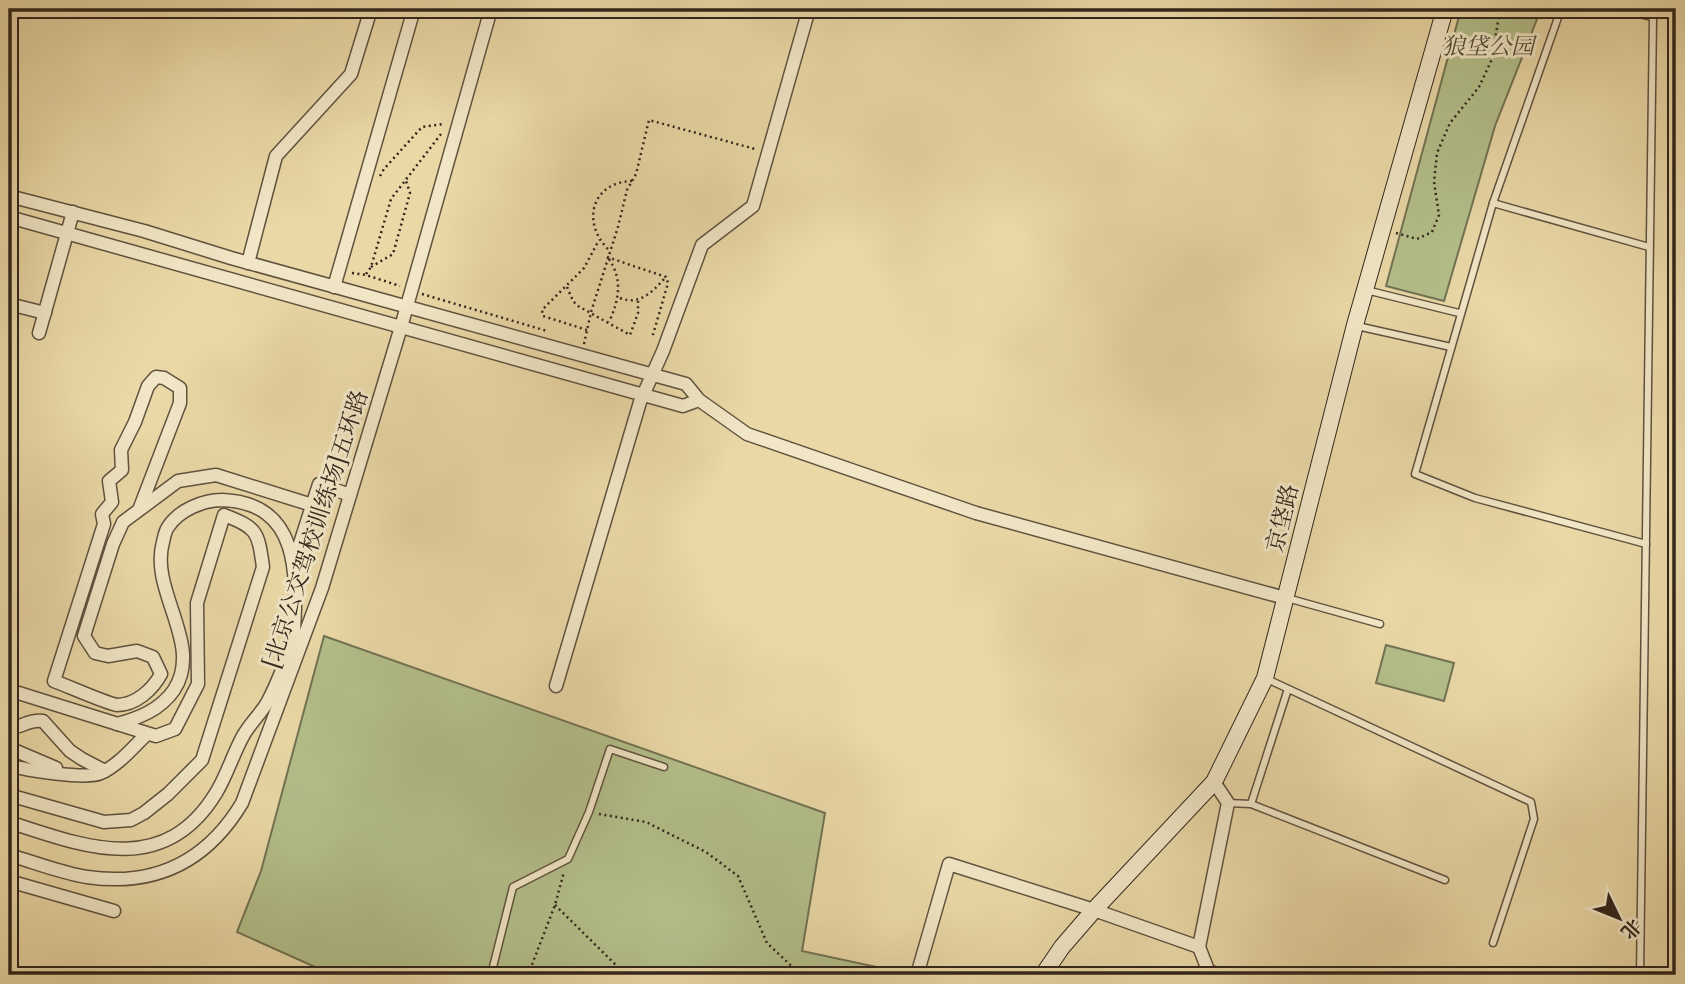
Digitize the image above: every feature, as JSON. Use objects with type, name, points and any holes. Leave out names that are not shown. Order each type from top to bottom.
[{"type":"street","points":[[248,263],[276,156],[351,74],[371,9]]},
{"type":"street","points":[[334,287],[414,9]]},
{"type":"street","name":"[北京公交驾校训练场]五环路","points":[[9,855],[87,877],[125,878],[186,863],[208,847],[230,824],[242,803],[322,588],[401,327],[491,9]]},
{"type":"street","points":[[556,686],[643,395],[702,245],[753,205],[809,9]]},
{"type":"street","name":"京垡路","points":[[1043,975],[1062,947],[1094,910],[1214,782],[1265,678],[1355,325],[1445,9]]},
{"type":"street","points":[[9,196],[144,231],[248,263],[686,384],[699,400],[747,434],[976,513],[1286,598]]},
{"type":"street","points":[[39,333],[73,212]]},
{"type":"street","points":[[9,217],[683,406],[699,400]]},
{"type":"street","points":[[9,304],[45,313]]},
{"type":"street","points":[[139,510],[180,403],[180,388],[164,378],[156,377],[148,386],[121,450],[122,470],[109,481],[113,502],[102,514],[104,524],[54,681],[117,705],[139,698],[155,685],[161,674],[153,657],[137,651],[108,656],[95,653],[84,636],[113,544],[123,522],[178,481],[216,475],[312,505]]},
{"type":"street","points":[[293,565],[319,484],[350,495]]},
{"type":"street","points":[[9,822],[81,845],[125,850],[166,841],[198,817],[216,793],[244,734],[268,701],[294,638],[296,581],[290,549],[279,527],[265,510],[238,501],[211,500],[186,510],[167,528],[161,550],[161,576],[184,659],[180,680],[167,701],[142,717],[116,724]]},
{"type":"street","points":[[9,691],[147,734],[156,736],[175,729],[198,684],[197,603],[224,515],[249,525],[259,540],[262,567],[202,760],[168,794],[131,820],[104,822],[9,795]]},
{"type":"street","points":[[9,728],[32,720],[43,720],[70,751],[106,771]]},
{"type":"street","points":[[9,765],[72,775],[99,775],[147,734]]},
{"type":"street","points":[[9,748],[72,775]]},
{"type":"street","points":[[1214,782],[1228,803],[1199,947],[1209,970],[1217,975]]},
{"type":"street","points":[[917,975],[949,864],[1199,947]]},
{"type":"street","points":[[9,881],[114,911]]},
{"type":"lane","points":[[1561,9],[1493,203],[1415,474],[1475,498],[1646,544]]},
{"type":"lane","points":[[1617,9],[1653,17]]},
{"type":"lane","points":[[1640,975],[1653,17],[1658,9]]},
{"type":"lane","points":[[1493,203],[1649,247]]},
{"type":"lane","points":[[1365,289],[1460,313]]},
{"type":"lane","points":[[1355,325],[1451,347]]},
{"type":"lane","points":[[1286,598],[1380,624]]},
{"type":"lane","points":[[1265,678],[1531,802],[1534,819],[1493,943]]},
{"type":"lane","points":[[1251,804],[1288,689]]},
{"type":"lane","points":[[491,975],[513,887],[568,859],[589,812],[610,749],[664,767]]},
{"type":"lane","points":[[1228,803],[1251,804],[1445,880]]},
{"type":"path","points":[[1382,230],[1417,239],[1432,232],[1439,215],[1434,182],[1437,153],[1450,123],[1479,87],[1492,59],[1500,9]]},
{"type":"path","points":[[581,356],[591,312],[649,120],[769,152]]},
{"type":"path","points":[[366,275],[371,267],[391,199],[450,123],[422,127],[380,177]]},
{"type":"path","points":[[371,267],[393,254],[410,193],[405,178]]},
{"type":"path","points":[[609,250],[595,233],[592,217],[594,205],[604,190],[618,181],[632,181]]},
{"type":"path","points":[[587,330],[543,316],[542,310],[584,268],[599,240]]},
{"type":"path","points":[[607,257],[666,277]]},
{"type":"path","points":[[607,257],[619,280],[618,297],[609,322]]},
{"type":"path","points":[[354,264],[352,273],[558,334]]},
{"type":"path","points":[[618,297],[626,301],[638,301],[666,277]]},
{"type":"path","points":[[650,347],[668,283],[666,277]]},
{"type":"path","points":[[567,287],[573,301],[630,335],[638,313],[638,301]]},
{"type":"path","points":[[589,812],[646,822],[717,860],[737,876],[766,943],[801,975]]},
{"type":"path","points":[[528,975],[555,905],[568,859]]},
{"type":"path","points":[[555,905],[626,975]]},
{"type":"green space","name":"狼垡公园","points":[[1461,9],[1541,9],[1495,126],[1444,301],[1386,286]]},
{"type":"green space","points":[[324,636],[825,813],[802,951],[900,972],[899,975],[333,975],[237,932],[261,871]]},
{"type":"green space","points":[[1386,645],[1454,663],[1444,701],[1376,683]]}]
